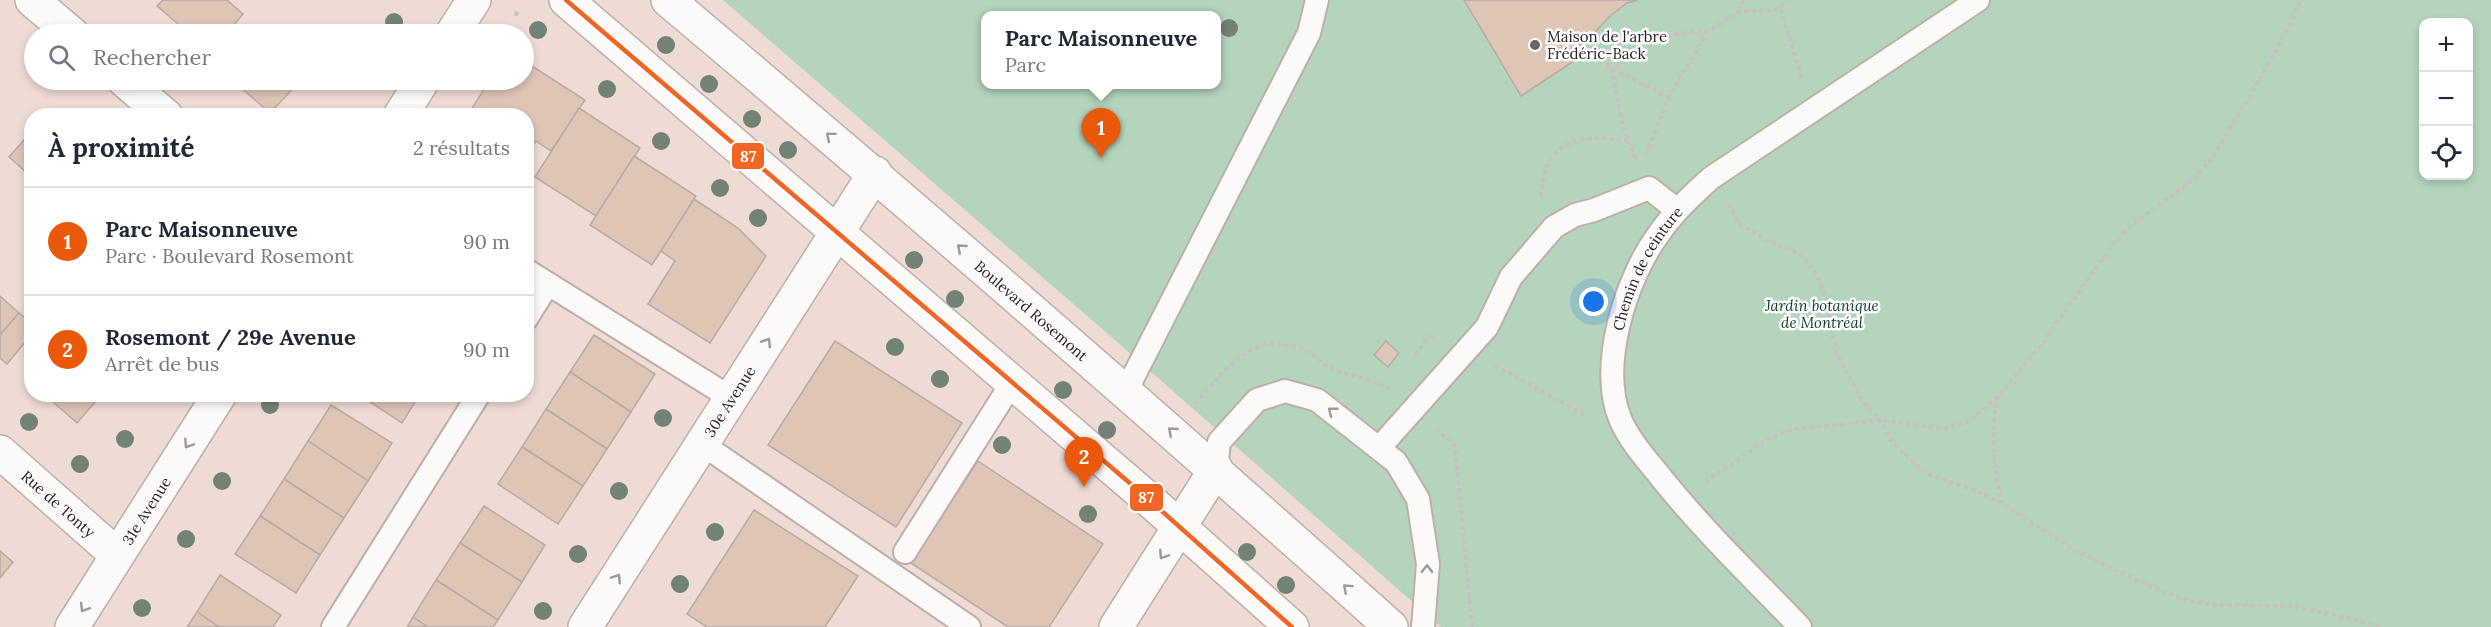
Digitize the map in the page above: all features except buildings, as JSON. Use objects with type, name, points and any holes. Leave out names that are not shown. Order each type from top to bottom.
[{"type":"main road","points":[[32,0],[60,24]]},
{"type":"main road","points":[[458,24],[474,0]]},
{"type":"main road","points":[[566,0],[1180,527],[1292,627]]},
{"type":"main road","name":"Boulevard Rosemont","points":[[668,0],[875,173],[1216,469],[1390,627]]},
{"type":"main road","points":[[136,90],[157,108]]},
{"type":"main road","points":[[405,108],[417,90]]},
{"type":"main road","name":"30e Avenue","points":[[585,627],[875,173]]},
{"type":"main road","name":"31e Avenue","points":[[72,627],[215,402]]},
{"type":"main road","name":"Rue de Tonty","points":[[0,452],[117,555]]},
{"type":"main road","points":[[1116,627],[1216,469]]},
{"type":"lane","points":[[1126,391],[1309,33],[1317,0]]},
{"type":"lane","name":"Chemin de ceinture","points":[[1800,627],[1680,501],[1633,443],[1621,420],[1613,394],[1617,330],[1640,266],[1656,237],[1677,210],[1711,178],[1978,0]]},
{"type":"lane","points":[[1379,448],[1487,327],[1511,277],[1554,227],[1575,215],[1594,210],[1645,178],[1677,210]]},
{"type":"lane","points":[[534,275],[731,398]]},
{"type":"lane","points":[[534,306],[548,284]]},
{"type":"lane","points":[[905,552],[1012,382]]},
{"type":"lane","points":[[1216,469],[1219,442],[1257,400],[1285,391],[1317,400],[1396,462],[1418,499],[1428,564],[1423,627]]},
{"type":"lane","points":[[333,627],[474,402]]},
{"type":"lane","points":[[702,444],[969,627]]},
{"type":"path","points":[[1612,69],[1668,36],[1689,31],[1708,30],[1724,23],[1739,12],[1743,0]]},
{"type":"path","points":[[1739,12],[1780,9],[1787,0]]},
{"type":"path","points":[[1680,501],[1722,468],[1770,437],[1796,429],[1880,420],[1942,429],[1968,422],[1999,396],[2045,340],[2113,244],[2136,222],[2194,179],[2212,158],[2277,50],[2301,0]]},
{"type":"path","points":[[1780,9],[1811,111]]},
{"type":"path","points":[[1645,178],[1669,97],[1708,30]]},
{"type":"path","points":[[1587,41],[1612,69],[1669,97]]},
{"type":"path","points":[[1612,69],[1627,141],[1645,178]]},
{"type":"path","points":[[1538,243],[1541,191],[1546,169],[1554,154],[1569,142],[1600,138],[1627,141]]},
{"type":"path","points":[[1711,178],[1741,225],[1800,254],[1814,270],[1826,297],[1836,353],[1863,402],[1880,420],[1889,438],[1908,458],[1930,475],[2000,502],[2076,551],[2147,585],[2190,601],[2217,605],[2288,606],[2332,614],[2381,627]]},
{"type":"path","points":[[1466,350],[1633,443]]},
{"type":"path","points":[[1999,396],[1994,414],[1994,443],[2000,502]]},
{"type":"green space","name":"Jardin botanique de Montréal","points":[[723,0],[2491,0],[2491,627],[1441,627]]},
{"type":"transit line","name":"87","points":[[566,0],[1146,497],[1292,627]]},
{"type":"place","name":"Maison de l'arbre Frédéric-Back","points":[[1535,45]]},
{"type":"place","name":"Parc Maisonneuve","points":[[1101,158]]},
{"type":"place","name":"Rosemont / 29e Avenue","points":[[1084,487]]}]
